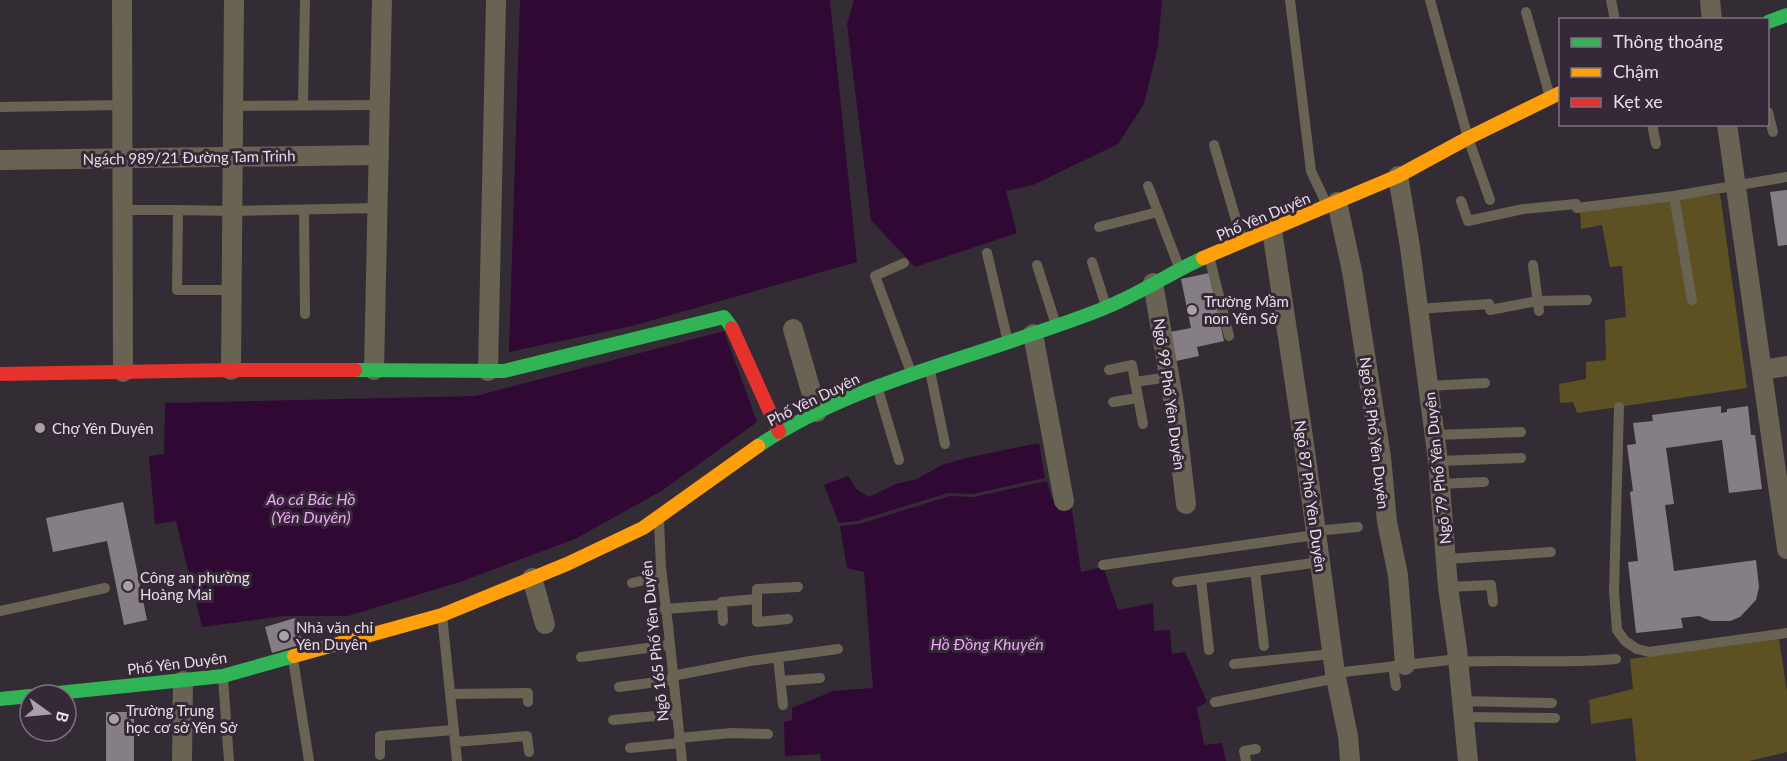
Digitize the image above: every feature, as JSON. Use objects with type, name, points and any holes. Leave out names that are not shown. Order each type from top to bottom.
[{"type":"street","points":[[122,0],[123,372]]},
{"type":"street","points":[[231,370],[235,106],[234,0]]},
{"type":"street","points":[[374,370],[382,0]]},
{"type":"street","points":[[488,371],[496,0]]},
{"type":"street","points":[[1710,0],[1712,18]]},
{"type":"street","points":[[1769,20],[1787,15]]},
{"type":"street","name":"Phố Yên Duyên","points":[[78,691],[223,676],[442,615],[567,564],[659,518],[728,466],[779,432],[817,412],[877,386],[929,367],[1008,343],[1106,306],[1180,268],[1398,176],[1555,95]]},
{"type":"street","points":[[1727,126],[1762,369],[1781,469],[1787,549]]},
{"type":"street","name":"Ngách 989/21 Đường Tam Trinh","points":[[0,160],[379,155]]},
{"type":"street","name":"Ngõ 79 Phố Yên Duyên","points":[[1398,176],[1410,247],[1438,460],[1448,587],[1468,761]]},
{"type":"street","name":"Ngõ 83 Phố Yên Duyên","points":[[1333,204],[1352,271],[1381,457],[1387,522],[1398,575],[1399,666]]},
{"type":"street","name":"Ngõ 87 Phố Yên Duyên","points":[[1272,230],[1350,761]]},
{"type":"street","name":"Ngõ 99 Phố Yên Duyên","points":[[1153,283],[1169,377],[1186,504]]},
{"type":"street","points":[[0,374],[231,370],[504,371],[724,317],[736,333],[779,432]]},
{"type":"street","points":[[793,329],[817,412]]},
{"type":"street","points":[[1033,334],[1064,501]]},
{"type":"street","points":[[1762,369],[1787,366]]},
{"type":"street","points":[[532,578],[545,624]]},
{"type":"street","points":[[182,761],[183,681]]},
{"type":"street","points":[[0,699],[18,697]]},
{"type":"lane","points":[[303,104],[305,0]]},
{"type":"lane","points":[[1290,0],[1311,171],[1333,204]]},
{"type":"lane","points":[[1430,0],[1468,138],[1490,200]]},
{"type":"lane","points":[[1611,0],[1615,18]]},
{"type":"lane","points":[[1526,12],[1555,95]]},
{"type":"lane","points":[[0,107],[123,105]]},
{"type":"lane","points":[[235,106],[380,105]]},
{"type":"lane","points":[[1769,119],[1773,132]]},
{"type":"lane","points":[[1652,126],[1656,144]]},
{"type":"lane","points":[[1215,145],[1242,242]]},
{"type":"lane","points":[[1461,201],[1468,221],[1523,209],[1576,204],[1577,208],[1674,196],[1787,177]]},
{"type":"lane","points":[[1148,186],[1180,268]]},
{"type":"lane","points":[[1674,196],[1692,300]]},
{"type":"lane","points":[[123,210],[233,211],[378,208]]},
{"type":"lane","points":[[178,210],[177,290],[232,290]]},
{"type":"lane","points":[[304,210],[305,314]]},
{"type":"lane","points":[[1099,227],[1158,212]]},
{"type":"lane","points":[[987,253],[1008,343]]},
{"type":"lane","points":[[1209,256],[1229,336]]},
{"type":"lane","points":[[1092,262],[1106,306]]},
{"type":"lane","points":[[904,263],[875,276],[912,374]]},
{"type":"lane","points":[[1037,265],[1056,325]]},
{"type":"lane","points":[[1533,265],[1538,306]]},
{"type":"lane","points":[[1418,309],[1489,304],[1490,310],[1587,300]]},
{"type":"lane","points":[[1108,370],[1132,365],[1143,423]]},
{"type":"lane","points":[[929,367],[945,444]]},
{"type":"lane","points":[[1135,382],[1169,377]]},
{"type":"lane","points":[[1428,386],[1485,383]]},
{"type":"lane","points":[[877,386],[899,460]]},
{"type":"lane","points":[[1113,402],[1138,398]]},
{"type":"lane","points":[[1619,406],[1614,591],[1617,630],[1625,641],[1637,649],[1649,652],[1787,633]]},
{"type":"lane","points":[[1435,435],[1521,432]]},
{"type":"lane","points":[[1438,460],[1521,458]]},
{"type":"lane","points":[[1440,484],[1484,482]]},
{"type":"lane","name":"Ngõ 165 Phố Yên Duyên","points":[[659,518],[664,609],[682,761]]},
{"type":"lane","points":[[1103,565],[1358,527]]},
{"type":"lane","points":[[1446,559],[1551,552]]},
{"type":"lane","points":[[1177,582],[1320,562]]},
{"type":"lane","points":[[1255,572],[1264,646]]},
{"type":"lane","points":[[632,583],[662,576]]},
{"type":"lane","points":[[1201,579],[1209,650]]},
{"type":"lane","points":[[1448,587],[1491,585],[1493,602]]},
{"type":"lane","points":[[788,620],[758,622],[757,589],[798,587]]},
{"type":"lane","points":[[0,611],[105,588]]},
{"type":"lane","points":[[664,609],[719,605],[722,602],[757,599]]},
{"type":"lane","points":[[722,602],[723,621]]},
{"type":"lane","points":[[442,615],[457,761]]},
{"type":"lane","points":[[581,657],[669,645]]},
{"type":"lane","points":[[619,687],[778,657],[838,649]]},
{"type":"lane","points":[[292,656],[309,761]]},
{"type":"lane","points":[[778,657],[783,705]]},
{"type":"lane","points":[[1234,664],[1335,668],[1458,661],[1616,659]]},
{"type":"lane","points":[[1396,686],[1399,666]]},
{"type":"lane","points":[[1215,702],[1335,668]]},
{"type":"lane","points":[[223,676],[229,761]]},
{"type":"lane","points":[[781,681],[820,678]]},
{"type":"lane","points":[[451,694],[528,693],[528,702]]},
{"type":"lane","points":[[1463,709],[1552,702]]},
{"type":"lane","points":[[1463,709],[1555,718]]},
{"type":"lane","points":[[613,720],[676,714]]},
{"type":"lane","points":[[380,755],[380,736],[454,730]]},
{"type":"lane","points":[[630,748],[731,733],[768,734]]},
{"type":"lane","points":[[455,742],[527,736],[529,752]]},
{"type":"lane","points":[[1246,761],[1244,751],[1256,750]]},
{"type":"shaded area","points":[[1720,194],[1747,388],[1577,413],[1573,402],[1560,403],[1559,384],[1586,379],[1586,362],[1606,360],[1605,320],[1626,317],[1622,266],[1610,267],[1602,225],[1581,229],[1580,212]]},
{"type":"shaded area","points":[[1779,639],[1787,691],[1787,752],[1749,761],[1636,761],[1632,718],[1591,724],[1589,700],[1633,689],[1630,659]]},
{"type":"water","points":[[520,0],[830,0],[857,262],[632,326],[509,352]]},
{"type":"water","points":[[854,0],[1162,0],[1158,46],[1144,104],[1118,144],[1033,185],[1006,191],[1017,233],[915,267],[871,220],[847,24]]},
{"type":"water","name":"Ao cá Bác Hồ (Yên Duyên)","points":[[724,331],[757,422],[663,490],[575,539],[460,582],[348,616],[283,616],[202,627],[176,521],[155,524],[149,456],[164,454],[165,403],[476,396]]},
{"type":"water","points":[[1039,443],[1045,478],[972,494],[948,493],[857,521],[839,523],[824,485],[848,476],[856,489],[869,497],[896,484],[917,479],[942,465]]},
{"type":"water","name":"Hồ Đồng Khuyến","points":[[1047,481],[1052,499],[1071,504],[1081,572],[1103,567],[1118,610],[1153,603],[1154,631],[1170,630],[1172,654],[1185,652],[1207,702],[1197,708],[1204,745],[1222,743],[1226,761],[821,761],[820,754],[785,756],[784,722],[792,720],[792,708],[833,691],[873,688],[864,572],[847,568],[840,526],[859,524],[950,496],[974,497]]},
{"type":"building","points":[[1787,190],[1787,245],[1778,246],[1770,192]]},
{"type":"building","name":"Trường Mầm non Yên Sở","points":[[1209,273],[1224,341],[1197,347],[1199,356],[1176,361],[1170,332],[1191,328],[1181,279]]},
{"type":"building","points":[[1721,406],[1721,413],[1727,412],[1727,409],[1748,406],[1751,435],[1755,435],[1762,489],[1729,493],[1722,440],[1666,448],[1674,504],[1665,505],[1674,571],[1756,560],[1759,587],[1756,600],[1740,617],[1730,621],[1711,621],[1699,616],[1681,618],[1683,628],[1636,633],[1628,562],[1638,561],[1627,445],[1636,444],[1633,423],[1653,421],[1652,415]]},
{"type":"building","name":"Công an phường Hoàng Mai","points":[[123,502],[147,620],[124,625],[107,541],[53,552],[46,518]]},
{"type":"building","name":"Nhà văn chỉ Yên Duyên","points":[[295,618],[303,644],[272,653],[265,627]]},
{"type":"building","points":[[106,712],[134,712],[134,761],[106,761]]},
{"type":"traffic: fast","points":[[1769,22],[1787,15]]},
{"type":"traffic: fast","points":[[758,446],[790,426],[857,395],[891,381],[1097,311],[1203,258]]},
{"type":"traffic: fast","points":[[355,370],[504,371],[724,317],[732,328]]},
{"type":"traffic: fast","points":[[78,691],[223,676],[294,656]]},
{"type":"traffic: fast","points":[[0,699],[18,697]]},
{"type":"traffic: slow","points":[[1203,258],[1398,176],[1468,138],[1559,93]]},
{"type":"traffic: slow","points":[[294,656],[442,615],[567,564],[643,528],[758,446]]},
{"type":"traffic: jam","points":[[732,328],[779,432]]},
{"type":"traffic: jam","points":[[0,374],[355,370]]},
{"type":"place","name":"Trường Mầm non Yên Sở","points":[[1192,310]]},
{"type":"place","name":"Chợ Yên Duyên","points":[[40,428]]},
{"type":"place","name":"Công an phường Hoàng Mai","points":[[128,586]]},
{"type":"place","name":"Nhà văn chỉ Yên Duyên","points":[[284,636]]},
{"type":"place","name":"Trường Trung học cơ sở Yên Sở","points":[[114,719]]}]
